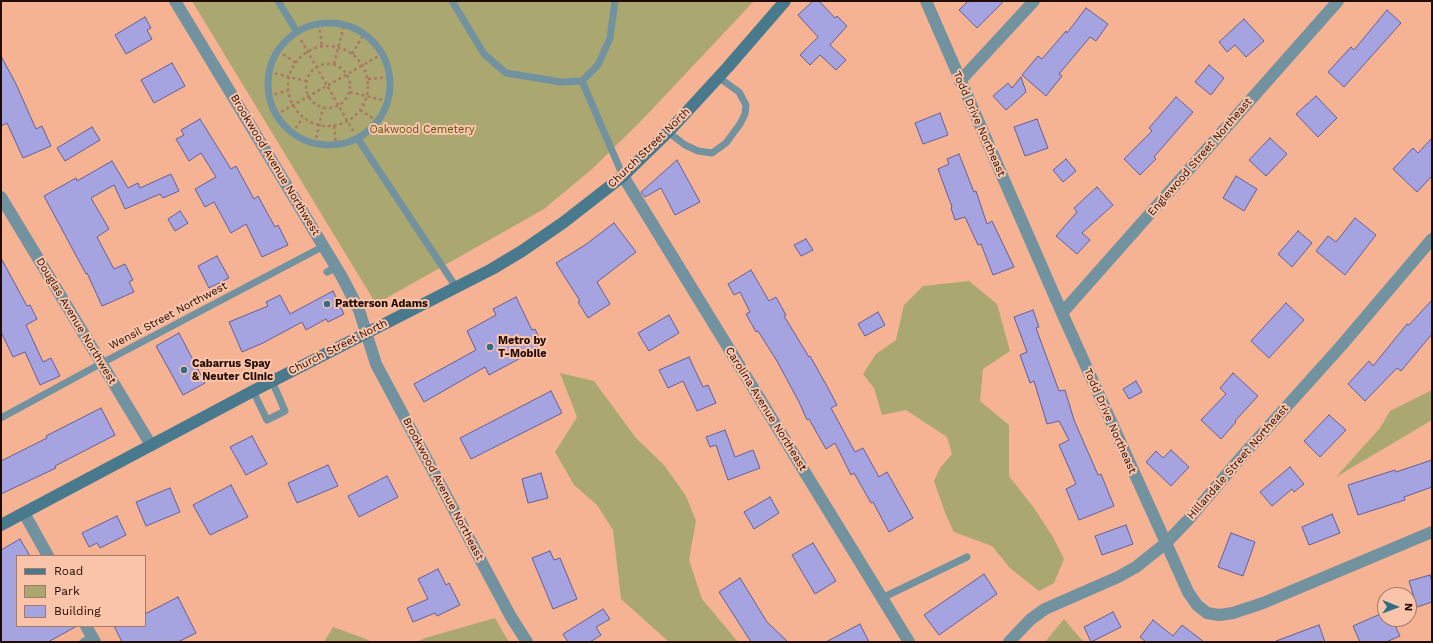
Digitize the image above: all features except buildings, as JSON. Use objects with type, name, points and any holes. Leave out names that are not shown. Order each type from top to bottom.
[{"type":"main road","name":"Church Street North","points":[[1,525],[272,381],[492,269],[522,251],[564,222],[622,176],[668,132],[785,1]]},
{"type":"street","name":"Brookwood Avenue Northwest","points":[[175,1],[324,246],[332,269],[359,310],[367,332]]},
{"type":"street","name":"Todd Drive Northeast","points":[[926,1],[1062,313],[1188,592],[1197,606],[1207,614],[1219,615],[1233,613],[1263,603],[1432,532]]},
{"type":"street","points":[[960,81],[1034,1]]},
{"type":"street","name":"Englewood Street Northeast","points":[[1062,313],[1338,1]]},
{"type":"street","name":"Carolina Avenue Northeast","points":[[622,176],[909,642]]},
{"type":"street","name":"Douglas Avenue Northwest","points":[[1,197],[152,445]]},
{"type":"street","name":"Hillandale Street Northeast","points":[[1009,642],[1031,619],[1045,609],[1118,577],[1136,567],[1166,543],[1341,346],[1432,239]]},
{"type":"street","name":"Brookwood Avenue Northeast","points":[[367,332],[376,364],[511,617],[527,642]]},
{"type":"street","points":[[24,513],[47,555]]},
{"type":"lane","points":[[278,1],[297,32]]},
{"type":"lane","points":[[452,1],[484,54],[506,73],[560,82],[582,81],[598,65],[610,38],[615,1]]},
{"type":"lane","points":[[334,23],[344,25],[354,28],[370,38],[382,54],[389,72],[390,92],[385,111],[374,127],[358,139],[336,145],[321,146],[303,140],[287,130],[276,115],[269,96],[268,78],[272,60],[282,44],[297,32],[315,24],[319,24],[334,23]]},
{"type":"lane","points":[[668,132],[685,145],[698,151],[712,153],[726,143],[740,124],[745,114],[746,105],[739,92],[718,77]]},
{"type":"lane","points":[[582,81],[622,176]]},
{"type":"lane","points":[[358,139],[456,287]]},
{"type":"lane","name":"Wensil Street Northwest","points":[[1,418],[324,246]]},
{"type":"lane","points":[[253,391],[267,420],[285,410],[272,381]]},
{"type":"lane","points":[[882,598],[967,557]]},
{"type":"path","points":[[319,24],[322,47]]},
{"type":"path","points":[[334,64],[344,25]]},
{"type":"path","points":[[297,32],[358,139]]},
{"type":"path","points":[[352,54],[364,34]]},
{"type":"path","points":[[333,46],[352,54],[362,65],[368,79],[367,96],[360,110],[348,121],[334,126],[319,126],[309,122],[300,115],[289,98],[289,77],[299,58],[308,52],[322,47],[333,46]]},
{"type":"path","points":[[278,51],[296,63]]},
{"type":"path","points":[[276,115],[382,54]]},
{"type":"path","points":[[323,64],[334,64],[343,69],[347,74],[350,81],[350,92],[345,101],[339,106],[324,108],[313,103],[308,96],[306,91],[306,81],[311,71],[317,67],[323,64]]},
{"type":"path","points":[[269,72],[306,81]]},
{"type":"path","points":[[368,79],[389,77]]},
{"type":"path","points":[[269,96],[288,90]]},
{"type":"path","points":[[350,92],[387,101]]},
{"type":"path","points":[[315,144],[324,108]]},
{"type":"path","points":[[360,110],[377,122]]},
{"type":"path","points":[[292,132],[303,118]]},
{"type":"path","points":[[334,126],[336,145]]},
{"type":"green space","name":"Oakwood Cemetery","points":[[192,1],[754,1],[642,120],[591,170],[544,209],[376,304]]},
{"type":"green space","points":[[969,281],[997,304],[1010,351],[983,369],[980,401],[1009,425],[1009,476],[1034,508],[1053,537],[1064,559],[1054,583],[1039,591],[1010,568],[992,546],[954,532],[946,515],[934,481],[940,468],[952,454],[947,437],[906,410],[882,415],[874,388],[863,374],[876,354],[896,340],[904,305],[923,286]]},
{"type":"green space","points":[[560,373],[594,381],[636,438],[664,465],[686,496],[696,521],[689,560],[702,599],[738,642],[669,642],[621,599],[613,530],[597,505],[574,485],[555,452],[577,417]]},
{"type":"green space","points":[[1432,390],[1432,420],[1336,477],[1380,428],[1390,411]]},
{"type":"green space","points":[[495,618],[509,642],[417,642],[425,638]]},
{"type":"green space","points":[[1064,619],[1080,638],[1085,642],[1045,642]]},
{"type":"green space","points":[[333,627],[366,639],[371,642],[324,642]]},
{"type":"place","name":"Patterson Adams","points":[[327,304]]},
{"type":"place","name":"Metro by T-Mobile","points":[[490,347]]},
{"type":"place","name":"Cabarrus Spay & Neuter Clinic","points":[[184,370]]}]
